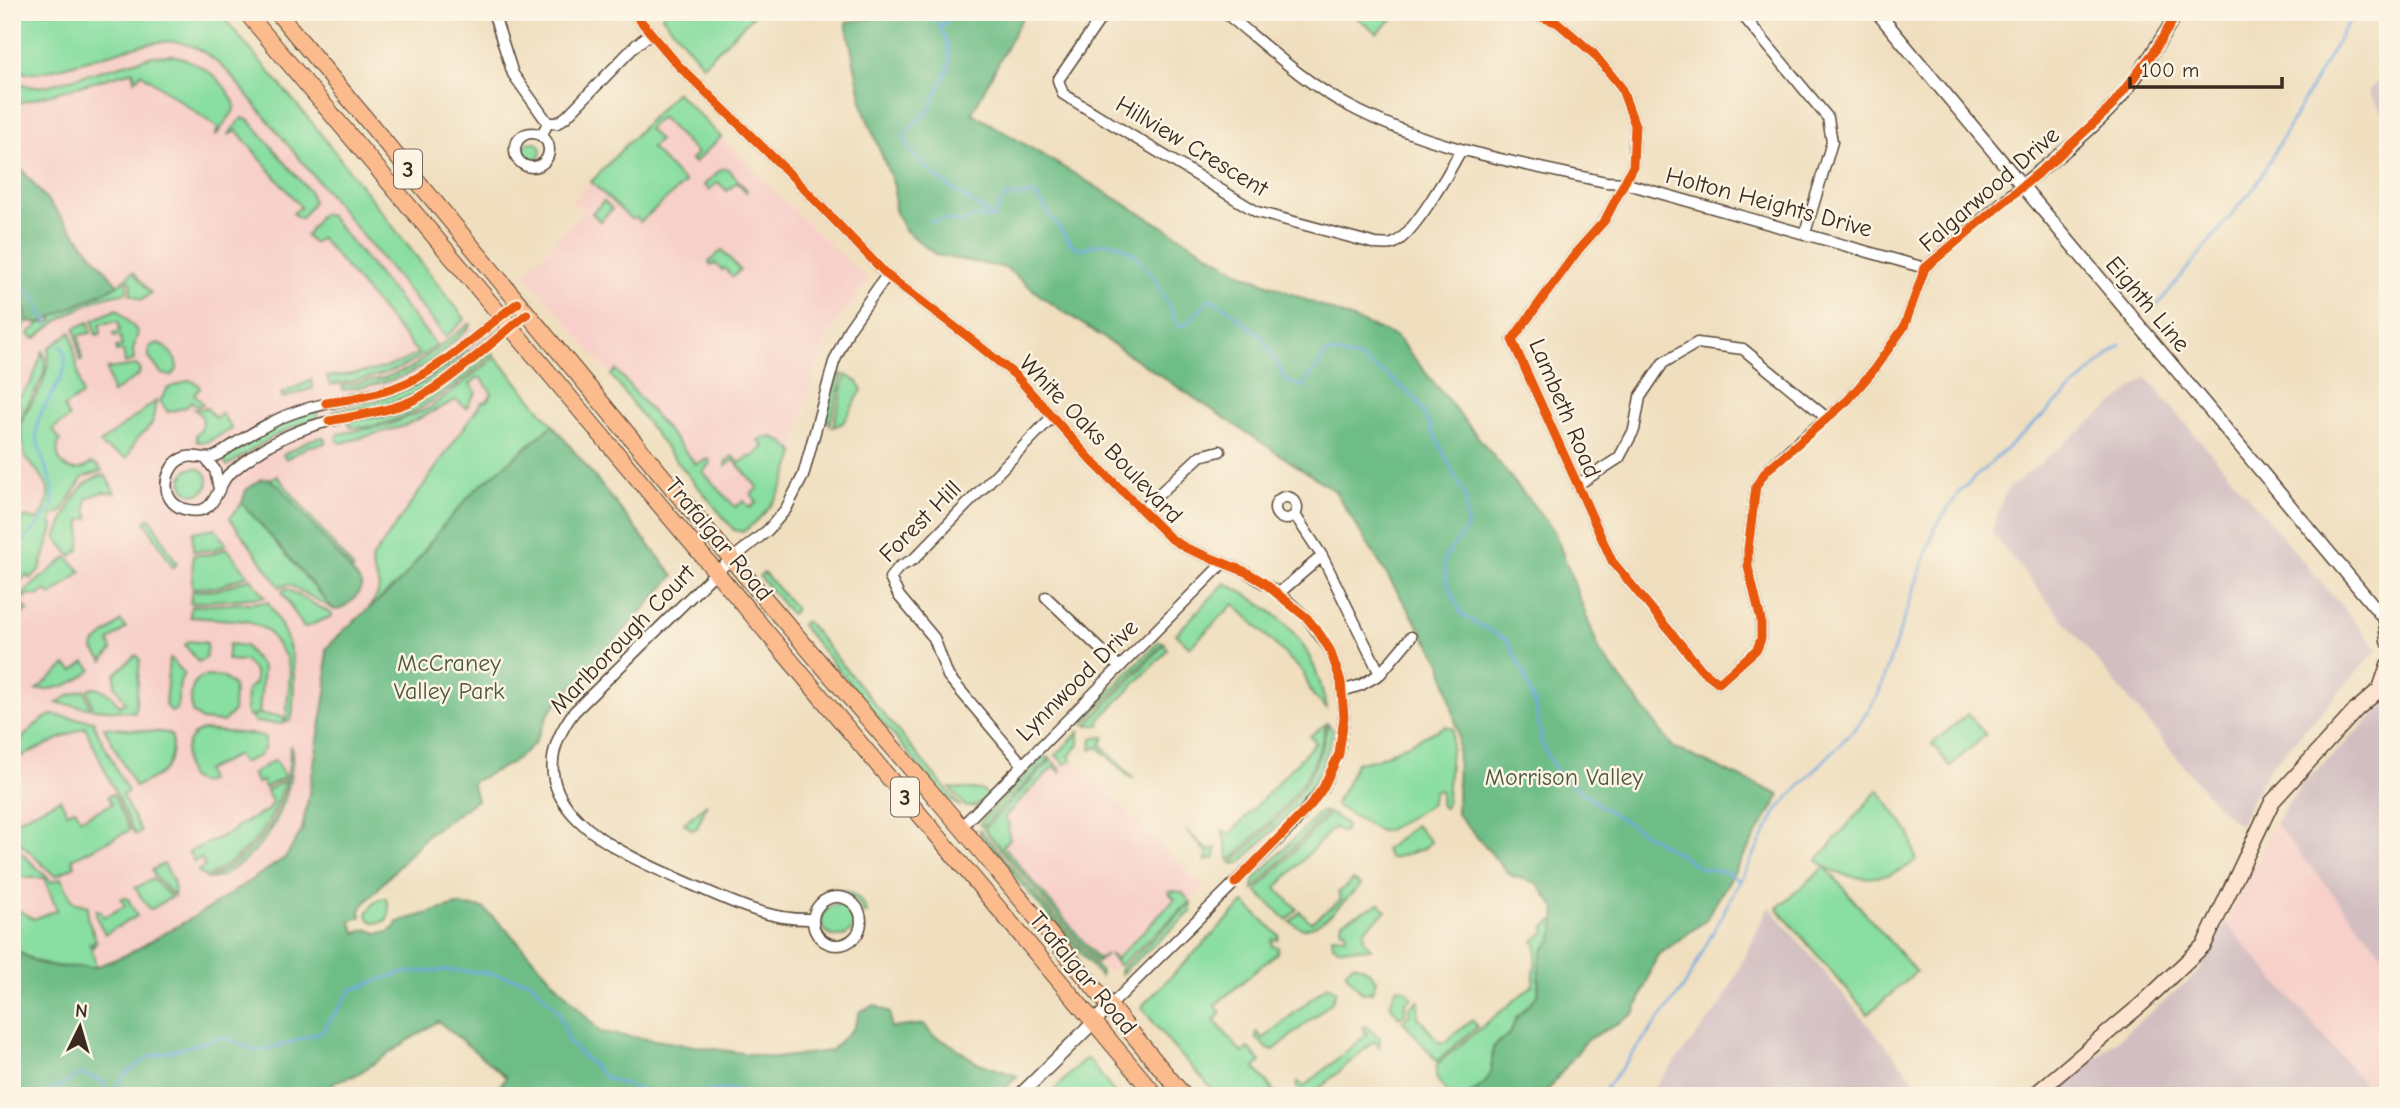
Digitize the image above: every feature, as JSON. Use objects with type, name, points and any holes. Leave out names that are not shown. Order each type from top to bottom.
[{"type":"main road","name":"Trafalgar Road","points":[[246,12],[1156,1096]]},
{"type":"main road","name":"Trafalgar Road","points":[[277,12],[731,558],[1184,1096]]},
{"type":"main road","points":[[2387,622],[2388,641]]},
{"type":"main road","points":[[2033,1096],[2143,1003],[2204,945],[2272,802],[2356,710],[2384,686],[2388,665]]},
{"type":"street","points":[[493,12],[513,74],[548,123]]},
{"type":"street","name":"White Oaks Boulevard","points":[[633,12],[650,34],[887,275],[1015,375],[1092,461],[1170,538],[1186,548],[1246,572],[1279,593],[1307,618],[1319,633],[1336,666],[1344,717],[1339,754],[1317,798],[1286,832],[1019,1096]]},
{"type":"street","name":"Hillview Crescent","points":[[1105,12],[1058,80],[1063,94],[1257,212],[1376,244],[1392,244],[1402,237],[1440,189],[1461,149]]},
{"type":"street","name":"Holton Heights Drive","points":[[1224,12],[1300,74],[1346,104],[1390,126],[1461,149],[1606,182],[1623,183],[1925,268]]},
{"type":"street","points":[[1740,12],[1828,118],[1832,142],[1805,233]]},
{"type":"street","name":"Eighth Line","points":[[1877,12],[2387,622]]},
{"type":"street","name":"Falgarwood Drive","points":[[1718,683],[1757,649],[1761,639],[1761,620],[1748,567],[1748,549],[1756,486],[1766,471],[1848,400],[1904,327],[1925,268],[2055,159],[2120,97],[2153,53],[2178,12]]},
{"type":"street","name":"Lambeth Road","points":[[1536,15],[1558,23],[1594,54],[1621,86],[1635,125],[1633,166],[1605,220],[1579,249],[1512,340],[1612,561],[1702,670],[1718,683]]},
{"type":"street","points":[[548,123],[557,123],[566,117],[650,34]]},
{"type":"street","points":[[541,136],[548,123]]},
{"type":"street","name":"Marlborough Court","points":[[813,919],[764,914],[719,897],[622,853],[578,820],[558,793],[553,777],[555,747],[563,727],[574,712],[716,572],[768,530],[786,509],[803,476],[841,345],[887,275]]},
{"type":"street","points":[[505,321],[431,390],[404,404],[291,433],[228,475],[214,503],[200,510],[183,509],[170,498],[167,482],[172,467],[187,457],[216,456],[289,414],[326,403],[383,392],[417,378],[523,308]]},
{"type":"street","points":[[1577,485],[1619,458],[1634,430],[1640,397],[1663,363],[1697,343],[1743,349],[1827,418]]},
{"type":"street","name":"Forest Hill","points":[[1023,765],[948,676],[934,638],[899,596],[890,578],[899,567],[914,559],[1052,417]]},
{"type":"street","points":[[1142,510],[1200,456],[1220,451]]},
{"type":"street","points":[[205,458],[215,470],[219,489]]},
{"type":"street","points":[[1295,515],[1322,556],[1380,674]]},
{"type":"street","points":[[1279,593],[1322,556]]},
{"type":"street","name":"Lynnwood Drive","points":[[961,828],[1223,563]]},
{"type":"street","points":[[1046,597],[1119,667]]},
{"type":"street","points":[[1342,691],[1361,685],[1380,674],[1411,637]]},
{"type":"street","points":[[838,896],[856,905],[862,922],[855,938],[842,945],[834,945],[820,938],[815,931],[813,919],[819,904],[838,896]]},
{"type":"shaded area","points":[[12,12],[219,12],[313,124],[465,319],[553,425],[475,490],[442,527],[403,579],[326,649],[327,686],[308,799],[302,830],[286,857],[209,908],[128,954],[96,967],[36,963],[12,948]]},
{"type":"shaded area","points":[[2388,71],[2388,121],[2368,91]]},
{"type":"shaded area","points":[[676,92],[793,210],[868,280],[827,335],[802,415],[788,479],[743,532],[734,530],[728,523],[669,452],[611,375],[525,273],[584,212],[572,202]]},
{"type":"shaded area","points":[[2146,377],[2378,649],[2268,770],[2239,825],[2216,805],[1991,532],[2006,491]]},
{"type":"shaded area","points":[[2388,702],[2388,961],[2275,823],[2302,784]]},
{"type":"shaded area","points":[[1062,750],[1205,888],[1112,970],[1105,970],[1097,963],[984,829]]},
{"type":"shaded area","points":[[2275,823],[2388,961],[2388,1096],[2375,1096],[2226,923]]},
{"type":"shaded area","points":[[1769,906],[1928,1096],[1647,1096],[1722,1004]]},
{"type":"shaded area","points":[[2226,923],[2375,1096],[2050,1096],[2199,972]]},
{"type":"green space","points":[[16,12],[219,12],[313,124],[465,319],[446,337],[229,73],[201,51],[176,42],[149,43],[43,72],[25,73],[12,66],[12,15]]},
{"type":"green space","points":[[665,12],[757,12],[703,65],[662,16]]},
{"type":"green space","name":"Morrison Valley","points":[[883,12],[1025,12],[972,113],[1243,274],[1397,337],[1554,531],[1600,652],[1674,748],[1780,795],[1705,921],[1657,956],[1634,1014],[1587,1040],[1543,1096],[1469,1096],[1490,1075],[1493,1048],[1511,1032],[1516,1018],[1538,995],[1540,958],[1553,940],[1556,909],[1537,883],[1510,875],[1457,814],[1458,733],[1442,664],[1335,491],[1046,300],[1006,268],[936,255],[904,229],[895,210],[894,185],[864,111],[846,22],[884,17]]},
{"type":"green space","points":[[1350,12],[1400,12],[1377,33]]},
{"type":"green space","points":[[172,55],[210,72],[225,87],[235,105],[215,137],[218,128],[141,73],[135,80],[133,71],[12,105],[12,81],[33,87],[46,86],[153,56]]},
{"type":"green space","points":[[676,92],[721,137],[694,163],[691,160],[697,153],[661,117],[648,129],[659,140],[651,148],[685,183],[640,222],[637,218],[631,219],[591,182]]},
{"type":"green space","points":[[242,118],[249,120],[310,192],[313,202],[302,218],[293,213],[301,207],[237,131],[228,135]]},
{"type":"green space","points":[[532,142],[538,145],[541,151],[538,157],[532,160],[526,157],[523,151],[526,145]]},
{"type":"green space","points":[[12,158],[118,285],[39,324],[27,321],[24,302],[12,288]]},
{"type":"green space","points":[[725,168],[746,192],[737,182],[727,191],[718,182],[709,190],[704,185]]},
{"type":"green space","points":[[604,201],[612,209],[600,221],[592,213]]},
{"type":"green space","points":[[323,214],[330,216],[436,346],[411,363],[398,368],[373,377],[330,385],[327,377],[386,367],[418,353],[321,238],[313,243],[306,236]]},
{"type":"green space","points":[[722,250],[740,270],[733,277],[724,268],[722,270],[715,263],[712,266],[709,262]]},
{"type":"green space","points":[[133,272],[151,293],[142,300],[130,294],[132,284],[127,277]]},
{"type":"green space","points":[[125,279],[128,284],[126,293],[102,298],[78,309],[35,339],[28,334],[42,322],[46,324],[52,321],[54,315],[100,295]]},
{"type":"green space","points":[[12,288],[24,302],[27,321],[12,345]]},
{"type":"green space","points":[[117,309],[138,332],[133,350],[134,360],[125,363],[123,351],[116,352],[116,347],[122,346],[120,336],[114,336],[113,333],[120,331],[118,321],[100,324],[101,334],[96,335],[93,320]]},
{"type":"green space","points":[[89,322],[91,333],[79,335],[80,361],[75,328]]},
{"type":"green space","points":[[469,324],[468,329],[432,360],[407,375],[343,390],[342,386],[384,378],[411,368]]},
{"type":"green space","points":[[71,332],[82,395],[64,407],[69,418],[53,429],[60,440],[58,455],[65,466],[71,469],[84,468],[91,463],[102,471],[83,477],[62,512],[53,515],[53,528],[40,569],[30,579],[27,575],[12,587],[12,528],[25,517],[37,520],[48,500],[48,488],[41,475],[25,458],[21,428],[23,417],[42,386],[49,348]]},
{"type":"green space","points":[[157,343],[174,357],[177,370],[171,376],[162,374],[149,358],[149,347]]},
{"type":"green space","points":[[466,349],[469,352],[417,394],[387,405],[333,413],[334,410],[376,401],[423,382]]},
{"type":"green space","points":[[43,351],[44,372],[23,414],[18,435],[13,435],[14,422],[21,408],[17,400],[31,383]]},
{"type":"green space","points":[[491,351],[494,354],[427,404],[389,422],[369,427],[350,427],[349,421],[398,411],[425,400]]},
{"type":"green space","points":[[496,357],[553,425],[475,490],[442,527],[403,579],[368,609],[379,588],[372,568],[372,559],[482,402],[487,401],[492,393],[481,378],[477,378],[470,384],[476,392],[466,408],[456,400],[404,426],[342,443],[337,440],[337,434],[388,425],[430,408]]},
{"type":"green space","points":[[136,365],[140,369],[139,375],[112,393],[107,369]]},
{"type":"green space","points":[[616,370],[696,464],[709,459],[710,463],[703,472],[735,507],[744,501],[750,508],[757,502],[751,494],[758,488],[734,460],[726,466],[725,462],[733,456],[740,463],[749,456],[751,458],[764,447],[758,440],[763,438],[778,439],[791,449],[795,453],[786,478],[763,515],[743,532],[734,530],[669,452],[611,375]]},
{"type":"green space","points":[[843,374],[830,424],[826,418],[836,377]]},
{"type":"green space","points":[[846,375],[858,382],[862,390],[843,423],[833,427]]},
{"type":"green space","points":[[190,380],[198,384],[200,389],[194,394],[203,404],[197,406],[191,401],[187,407],[168,412],[160,401],[168,388]]},
{"type":"green space","points":[[312,380],[313,388],[283,398],[281,394]]},
{"type":"green space","points":[[156,401],[152,424],[136,440],[127,458],[103,447],[100,443]]},
{"type":"green space","points":[[207,408],[215,418],[221,413],[232,429],[207,442],[197,442],[196,435],[201,430],[203,420],[194,409]]},
{"type":"green space","points":[[315,410],[318,412],[316,419],[281,433],[227,466],[223,459],[275,427]]},
{"type":"green space","name":"McCraney Valley Park","points":[[553,425],[674,576],[550,711],[534,744],[512,763],[472,782],[477,800],[428,834],[363,905],[360,910],[361,917],[350,921],[356,933],[367,929],[378,933],[388,932],[397,922],[457,905],[483,908],[505,928],[600,1032],[776,1058],[830,1051],[854,1028],[860,1011],[875,1005],[890,1013],[891,1028],[924,1024],[932,1035],[976,1062],[1017,1076],[998,1096],[493,1096],[506,1077],[438,1021],[356,1075],[333,1082],[332,1096],[12,1096],[12,948],[37,963],[60,967],[96,967],[128,954],[209,908],[286,857],[302,830],[308,799],[327,687],[326,649],[403,579],[442,527],[475,490]]},
{"type":"green space","points":[[323,437],[326,441],[323,444],[309,446],[286,459],[283,455],[310,440]]},
{"type":"green space","points":[[195,468],[204,472],[208,481],[204,490],[195,494],[186,490],[182,481],[186,472]]},
{"type":"green space","points":[[105,475],[115,493],[102,492],[87,498],[89,518],[81,520],[80,549],[71,556],[56,538],[79,490],[86,483]]},
{"type":"green space","points":[[277,476],[354,569],[352,571],[279,486],[269,479]]},
{"type":"green space","points":[[261,479],[269,479],[279,486],[358,579],[362,585],[360,590],[346,605],[338,610],[333,609],[242,503],[246,490]]},
{"type":"green space","points":[[242,503],[333,609],[288,584],[280,587],[230,518]]},
{"type":"green space","points":[[150,518],[177,564],[173,567],[145,521]]},
{"type":"green space","points":[[215,528],[226,544],[214,550],[193,551],[193,532]]},
{"type":"green space","points":[[227,548],[248,575],[217,587],[192,588],[193,555],[212,554]]},
{"type":"green space","points":[[67,557],[81,572],[51,596],[46,590],[38,596],[29,594],[23,599],[25,591]]},
{"type":"green space","points":[[764,573],[796,609],[791,614],[759,576]]},
{"type":"green space","points":[[251,578],[265,597],[190,603],[192,591],[217,590]]},
{"type":"green space","points":[[1225,583],[1263,606],[1293,632],[1314,665],[1326,708],[1312,694],[1303,672],[1234,604],[1190,647],[1176,634]]},
{"type":"green space","points":[[285,588],[332,616],[304,628],[282,592]]},
{"type":"green space","points":[[16,598],[28,610],[12,622],[12,602]]},
{"type":"green space","points":[[268,602],[284,632],[292,657],[293,700],[292,718],[289,722],[286,722],[290,672],[286,657],[267,630],[247,621],[190,617],[191,606]]},
{"type":"green space","points":[[121,621],[126,628],[109,641],[112,650],[103,661],[93,649],[94,644]]},
{"type":"green space","points":[[806,621],[961,807],[947,799],[801,625]]},
{"type":"green space","points":[[189,641],[207,643],[206,658],[198,662],[185,645]]},
{"type":"green space","points":[[1159,641],[1164,642],[1084,722],[1086,714]]},
{"type":"green space","points":[[229,644],[245,646],[263,668],[259,714],[284,717],[284,724],[254,722],[252,718],[257,714],[248,717],[247,690],[255,683],[255,672],[245,661],[227,660]]},
{"type":"green space","points":[[1165,644],[1167,649],[1163,655],[1099,720],[1100,725],[1086,725]]},
{"type":"green space","points":[[136,655],[140,659],[135,712],[93,709],[88,689],[103,690],[120,706],[126,702],[115,686],[115,674]]},
{"type":"green space","points":[[171,659],[184,673],[180,682],[177,709],[172,712],[165,705]]},
{"type":"green space","points":[[85,662],[92,670],[72,683],[36,690],[66,665],[73,671]]},
{"type":"green space","points":[[206,676],[223,677],[234,686],[233,712],[223,722],[201,720],[192,712],[191,695],[194,685]]},
{"type":"green space","points":[[85,690],[90,708],[57,703],[70,695]]},
{"type":"green space","points":[[1968,714],[1986,735],[1950,766],[1932,744]]},
{"type":"green space","points":[[52,715],[94,721],[128,792],[122,795],[141,832],[135,835],[85,727],[15,759],[19,768],[12,773],[12,755],[18,744],[35,726]]},
{"type":"green space","points":[[1326,724],[1312,766],[1302,784],[1276,815],[1230,861],[1222,830],[1230,834],[1316,742],[1310,736]]},
{"type":"green space","points":[[1328,724],[1333,730],[1327,752],[1319,771],[1298,804],[1240,863],[1232,863],[1279,817],[1304,786],[1322,748]]},
{"type":"green space","points":[[1446,726],[1453,729],[1446,807],[1443,808],[1440,804],[1441,791],[1435,790],[1430,805],[1386,831],[1379,831],[1335,805],[1356,763],[1375,760]]},
{"type":"green space","points":[[104,727],[168,733],[172,737],[172,749],[168,764],[159,774],[135,787]]},
{"type":"green space","points":[[204,730],[259,735],[265,738],[265,747],[259,756],[242,763],[237,755],[205,771],[209,781],[199,783],[191,779],[185,758],[192,737]]},
{"type":"green space","points":[[1079,732],[1079,745],[1069,756],[1072,760],[1065,764],[1056,755]]},
{"type":"green space","points":[[1104,737],[1101,745],[1133,778],[1098,747],[1091,750],[1092,738]]},
{"type":"green space","points":[[290,745],[292,758],[288,787],[272,829],[242,862],[222,875],[209,879],[246,854],[270,825],[285,789]]},
{"type":"green space","points":[[1043,757],[1050,758],[982,827],[980,824],[983,819]]},
{"type":"green space","points":[[275,760],[285,777],[265,788],[262,781],[257,783],[252,774]]},
{"type":"green space","points":[[1051,760],[1061,769],[1060,772],[1054,766],[1004,817],[1009,823],[1010,839],[1003,846],[1098,959],[1106,954],[1097,963],[984,829]]},
{"type":"green space","points":[[284,781],[273,813],[246,850],[206,878],[198,871],[205,866],[201,858],[194,862],[189,852],[235,830],[234,828],[270,809],[269,806],[273,803],[266,791]]},
{"type":"green space","points":[[950,788],[981,790],[988,795],[976,806],[966,807]]},
{"type":"green space","points":[[1878,790],[1910,834],[1916,860],[1898,871],[1878,877],[1856,877],[1830,870],[1817,860]]},
{"type":"green space","points":[[113,794],[130,830],[72,859],[75,866],[55,876],[12,835],[13,814],[17,820],[60,799],[67,812],[75,809],[81,819],[112,804],[108,796]]},
{"type":"green space","points":[[707,804],[697,828],[692,830],[684,823]]},
{"type":"green space","points":[[1320,812],[1327,812],[1253,890],[1254,880]]},
{"type":"green space","points":[[1330,813],[1346,824],[1345,831],[1341,832],[1334,827],[1276,888],[1297,909],[1287,920],[1256,891]]},
{"type":"green space","points":[[1415,825],[1431,842],[1423,849],[1390,859],[1385,850]]},
{"type":"green space","points":[[979,829],[1101,972],[1100,976],[981,837]]},
{"type":"green space","points":[[1186,830],[1208,850],[1216,848],[1215,858],[1205,861],[1208,854]]},
{"type":"green space","points":[[12,844],[52,882],[61,878],[73,902],[88,906],[87,917],[96,940],[89,944],[90,946],[96,943],[92,949],[96,967],[43,963],[12,948],[12,907],[34,919],[57,910],[44,878],[26,878],[12,873]]},
{"type":"green space","points":[[164,864],[174,884],[174,896],[155,877],[152,870]]},
{"type":"green space","points":[[1825,867],[1916,972],[1868,1014],[1777,908]]},
{"type":"green space","points":[[153,879],[171,897],[150,910],[135,888]]},
{"type":"green space","points":[[1353,880],[1361,885],[1329,916],[1314,926],[1303,929],[1290,922],[1300,912],[1311,922],[1341,900],[1338,893]]},
{"type":"green space","points":[[833,889],[855,895],[867,913],[863,913],[859,905],[847,896],[825,892]]},
{"type":"green space","points":[[1168,892],[1182,892],[1190,902],[1119,966],[1109,954],[1116,959],[1175,899]]},
{"type":"green space","points":[[125,897],[137,916],[105,934],[96,917],[96,910],[104,917],[125,906],[121,899]]},
{"type":"green space","points":[[386,898],[389,915],[385,921],[375,923],[368,918],[367,913],[374,903]]},
{"type":"green space","points":[[1191,903],[1191,912],[1121,974],[1120,970]]},
{"type":"green space","points":[[1244,903],[1279,935],[1278,940],[1273,939],[1272,946],[1278,947],[1277,953],[1215,1005],[1221,1013],[1214,1020],[1242,1053],[1249,1048],[1261,1062],[1255,1068],[1278,1096],[1219,1096],[1172,1046],[1143,1009],[1143,1005]]},
{"type":"green space","points":[[1380,903],[1386,911],[1365,929],[1364,940],[1371,949],[1338,948],[1333,945],[1332,936],[1346,937],[1346,930],[1341,930],[1342,922]]},
{"type":"green space","points":[[838,905],[850,909],[854,921],[850,933],[838,937],[826,933],[822,921],[826,909]]},
{"type":"green space","points":[[1553,920],[1556,926],[1553,940],[1543,951],[1541,958],[1538,996],[1516,1018],[1511,1032],[1493,1047],[1491,1070],[1487,1080],[1469,1096],[1450,1096],[1436,1078],[1437,1064],[1533,985],[1537,945],[1533,941],[1546,931],[1544,928]]},
{"type":"green space","points":[[1353,964],[1366,969],[1376,980],[1372,992],[1362,993],[1345,972]]},
{"type":"green space","points":[[1328,985],[1336,991],[1332,1002],[1274,1050],[1267,1049],[1256,1037],[1257,1032],[1263,1039]]},
{"type":"green space","points":[[1396,988],[1405,989],[1412,998],[1405,1003],[1405,1014],[1400,1018],[1390,1005]]},
{"type":"green space","points":[[1419,1001],[1418,1017],[1439,1042],[1445,1042],[1472,1020],[1477,1027],[1437,1061],[1403,1021],[1409,1015],[1409,1007]]},
{"type":"green space","points":[[1366,1026],[1380,1038],[1379,1047],[1374,1041],[1311,1096],[1304,1096],[1296,1086],[1298,1081],[1304,1087],[1367,1034],[1362,1028]]},
{"type":"green space","points":[[1088,1059],[1117,1096],[1049,1096],[1082,1061]]},
{"type":"waterway","points":[[933,12],[947,43],[950,65],[929,110],[904,135],[915,156],[956,192],[994,218],[1006,197],[1035,194],[1070,243],[1079,249],[1107,243],[1123,246],[1152,276],[1178,326],[1185,325],[1210,299],[1224,306],[1262,337],[1287,382],[1304,386],[1327,352],[1358,358],[1387,375],[1417,400],[1466,498],[1467,529],[1444,558],[1446,580],[1462,615],[1507,640],[1523,671],[1537,711],[1542,744],[1551,762],[1560,774],[1600,806],[1701,868],[1725,872],[1739,880]]},
{"type":"waterway","points":[[941,26],[957,12]]},
{"type":"waterway","points":[[2155,308],[2254,188],[2354,12]]},
{"type":"waterway","points":[[929,221],[961,223],[975,217],[991,218]]},
{"type":"waterway","points":[[12,260],[14,271],[48,323]]},
{"type":"waterway","points":[[12,554],[51,510],[52,488],[39,448],[37,426],[65,366],[61,345]]},
{"type":"waterway","points":[[1600,1096],[1684,987],[1778,809],[1860,723],[1878,695],[1935,528],[1960,491],[2120,345]]},
{"type":"waterway","points":[[40,1096],[82,1074],[102,1081],[106,1091],[114,1092],[123,1076],[149,1057],[223,1037],[257,1051],[287,1044],[323,1031],[351,990],[401,973],[449,970],[487,973],[530,981],[559,1012],[569,1043],[606,1078],[656,1095],[734,1089],[751,1096]]},
{"type":"cycle path","points":[[633,12],[678,65],[786,170],[887,275],[1015,375],[1092,461],[1170,538],[1186,548],[1246,572],[1263,582],[1307,618],[1319,633],[1330,650],[1341,682],[1344,717],[1339,754],[1323,788],[1310,806],[1235,883]]},
{"type":"cycle path","points":[[1536,15],[1558,23],[1594,54],[1621,87],[1635,125],[1633,166],[1605,220],[1579,249],[1512,340],[1612,561],[1702,670],[1719,683],[1757,649],[1761,639],[1761,620],[1748,567],[1748,549],[1756,486],[1766,471],[1848,400],[1872,372],[1904,327],[1925,268],[2055,159],[2110,108],[2153,53],[2178,12]]},
{"type":"cycle path","points":[[326,403],[377,393],[411,381],[443,361],[518,303]]},
{"type":"cycle path","points":[[329,421],[386,410],[419,397],[451,376],[527,314]]}]
